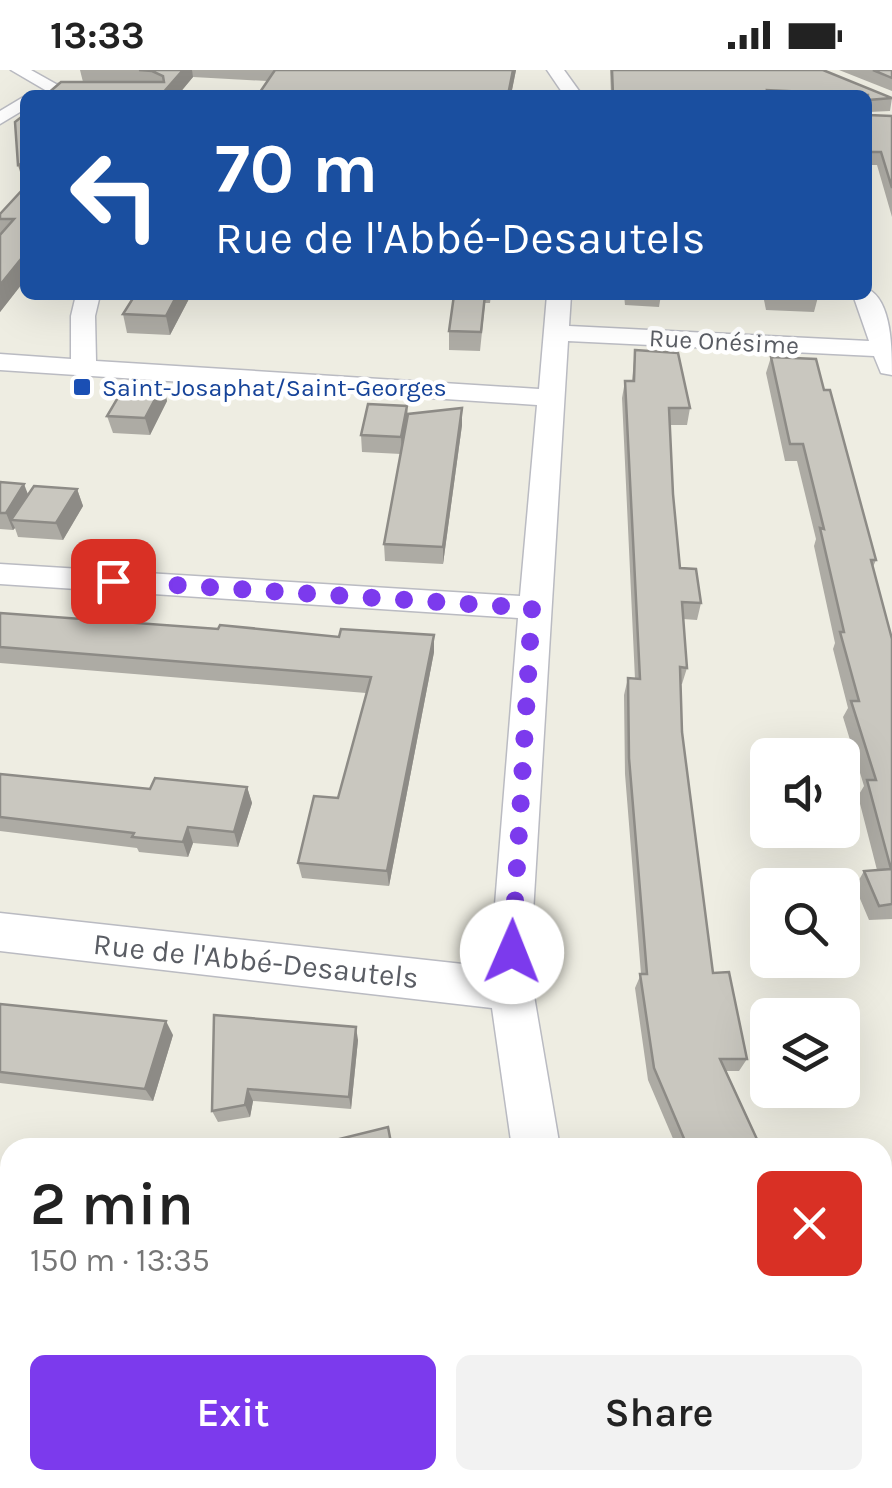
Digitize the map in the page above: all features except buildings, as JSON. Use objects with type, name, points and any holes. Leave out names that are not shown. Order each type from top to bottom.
[{"type":"street","points":[[18,70],[37,90]]},
{"type":"street","points":[[82,366],[87,300]]},
{"type":"street","points":[[534,1138],[518,1051],[512,990],[512,913],[532,608],[559,300]]},
{"type":"street","points":[[867,300],[888,350],[892,375]]},
{"type":"street","name":"Rue Onésime","points":[[556,333],[888,350]]},
{"type":"street","points":[[0,362],[551,398]]},
{"type":"street","points":[[0,574],[532,608]]},
{"type":"street","name":"Rue de l'Abbé-Desautels","points":[[0,932],[512,990]]},
{"type":"place","name":"Saint-Josaphat/Saint-Georges","points":[[82,387]]},
{"type":"route","points":[[113,581],[532,608],[512,952]]}]
